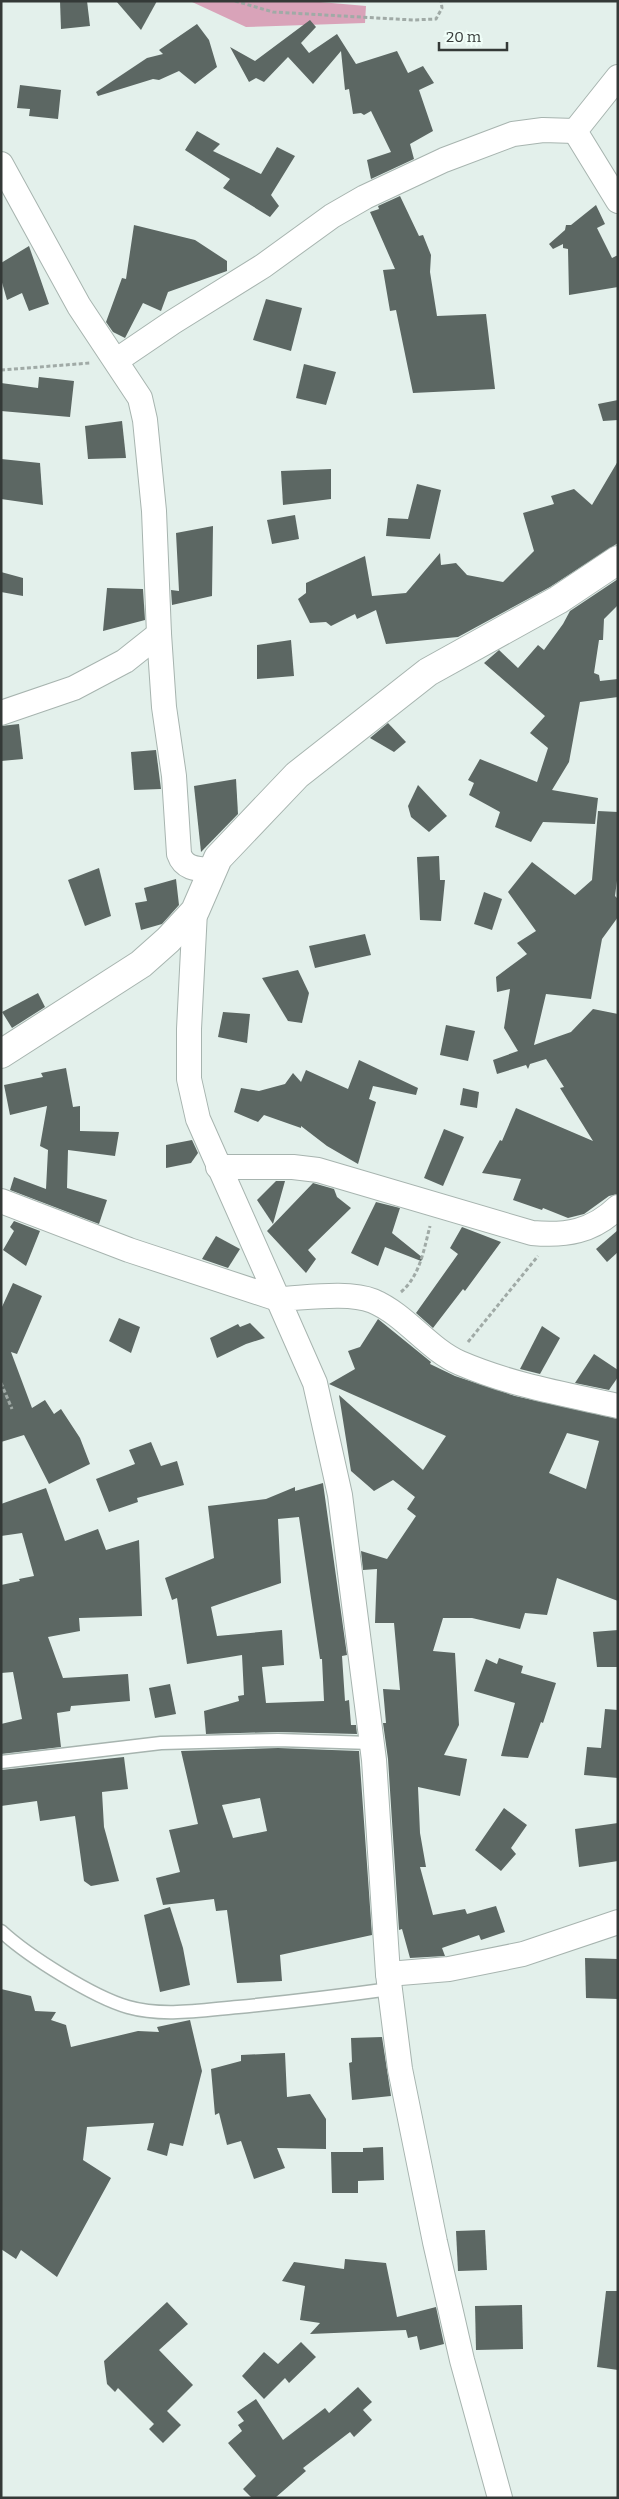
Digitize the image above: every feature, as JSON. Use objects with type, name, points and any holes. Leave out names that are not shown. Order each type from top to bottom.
[{"type":"street","points":[[575,132],[618,77]]},
{"type":"street","points":[[117,360],[173,322],[263,266],[332,216],[365,197],[444,160],[513,134],[543,130],[575,132]]},
{"type":"street","points":[[575,132],[618,201]]},
{"type":"street","points":[[1,164],[79,306],[117,360],[140,398],[145,420],[154,511],[164,707],[174,776],[179,854],[182,861],[189,867],[211,870]]},
{"type":"street","points":[[500,2498],[462,2360],[435,2242],[400,2069],[389,1982],[372,1743],[340,1495],[327,1431],[315,1384],[198,1119],[189,1079],[189,1029],[195,911],[211,870],[218,858],[254,818],[297,775],[428,672],[558,600],[618,560]]},
{"type":"street","points":[[1,712],[74,688],[125,661],[159,634]]},
{"type":"street","points":[[1,1054],[141,964],[168,940],[195,911]]},
{"type":"street","points":[[218,1167],[293,1167],[318,1170],[436,1206],[532,1232],[556,1234],[579,1231],[606,1218],[618,1206]]},
{"type":"street","points":[[1,1201],[129,1250],[278,1300],[355,1297],[368,1299],[383,1306],[455,1360],[491,1376],[525,1386],[618,1406]]},
{"type":"street","points":[[389,1982],[523,1954],[618,1922]]},
{"type":"lane","points":[[1,1762],[162,1743],[278,1740],[372,1743]]},
{"type":"lane","points":[[1,1931],[15,1944],[101,1997],[129,2007],[156,2012],[198,2011],[389,1982]]},
{"type":"path","points":[[235,1],[273,12],[413,20],[436,18],[442,8],[441,1]]},
{"type":"path","points":[[1,370],[117,360]]},
{"type":"path","points":[[383,1306],[411,1284],[422,1257],[436,1206]]},
{"type":"path","points":[[455,1360],[473,1334],[556,1234]]},
{"type":"path","points":[[1,1383],[12,1409]]},
{"type":"shaded area","points":[[190,1],[309,1],[366,6],[365,23],[246,27]]},
{"type":"building","points":[[60,1],[87,1],[90,26],[61,29]]},
{"type":"building","points":[[116,1],[157,1],[141,30]]},
{"type":"building","points":[[310,20],[316,27],[301,43],[309,53],[337,34],[356,64],[397,51],[408,73],[423,66],[434,83],[419,90],[433,131],[410,144],[414,159],[371,179],[367,160],[391,152],[371,111],[364,115],[361,113],[353,114],[349,89],[345,90],[341,51],[313,84],[288,57],[264,82],[256,78],[249,82],[230,47],[255,61]]},
{"type":"building","points":[[197,24],[209,40],[217,67],[195,84],[179,71],[159,80],[153,79],[98,96],[96,92],[147,58],[163,54],[159,50]]},
{"type":"building","points":[[20,85],[61,90],[58,119],[29,116],[30,109],[17,108]]},
{"type":"building","points":[[197,131],[220,144],[213,151],[261,174],[277,147],[295,156],[271,195],[279,206],[270,217],[223,188],[230,179],[185,150]]},
{"type":"building","points":[[400,196],[419,236],[423,235],[431,255],[430,272],[437,316],[486,314],[495,389],[413,393],[396,310],[390,311],[383,270],[395,269],[370,212],[379,209],[378,206]]},
{"type":"building","points":[[596,205],[605,224],[597,228],[612,258],[618,255],[618,287],[569,295],[568,249],[563,248],[563,244],[553,249],[549,244],[565,230],[566,225],[571,225]]},
{"type":"building","points":[[134,225],[195,240],[227,261],[227,271],[168,292],[161,311],[143,303],[125,338],[113,332],[106,322],[122,278],[126,279]]},
{"type":"building","points":[[29,246],[49,304],[29,311],[22,293],[7,300],[1,279],[1,263]]},
{"type":"building","points":[[266,299],[302,308],[291,351],[253,340]]},
{"type":"building","points":[[304,364],[336,372],[326,405],[296,398]]},
{"type":"building","points":[[39,377],[74,381],[70,417],[1,411],[1,383],[38,388]]},
{"type":"building","points":[[618,400],[618,420],[603,421],[598,404]]},
{"type":"building","points":[[122,421],[126,458],[88,459],[85,426]]},
{"type":"building","points":[[1,459],[40,463],[43,505],[1,499]]},
{"type":"building","points":[[618,461],[618,543],[550,587],[458,637],[386,644],[376,610],[357,619],[355,614],[331,626],[326,622],[310,623],[298,599],[306,593],[306,583],[365,556],[372,596],[406,593],[440,553],[441,565],[456,563],[467,575],[503,582],[534,551],[523,513],[554,504],[551,496],[574,489],[592,505]]},
{"type":"building","points":[[331,469],[331,499],[283,505],[281,471]]},
{"type":"building","points":[[417,484],[441,490],[430,539],[386,536],[388,518],[408,519]]},
{"type":"building","points":[[295,515],[299,539],[272,544],[267,520]]},
{"type":"building","points":[[213,526],[212,596],[172,605],[171,590],[179,591],[176,533]]},
{"type":"building","points":[[1,572],[23,578],[23,596],[1,592]]},
{"type":"building","points":[[618,579],[618,605],[604,619],[603,640],[599,640],[594,673],[599,675],[600,681],[618,679],[618,697],[580,702],[569,762],[552,790],[598,798],[595,824],[543,822],[531,842],[495,827],[500,812],[469,795],[474,783],[468,780],[480,759],[537,782],[548,748],[530,733],[545,716],[484,663],[499,650],[518,668],[538,645],[544,650],[570,611]]},
{"type":"building","points":[[107,588],[143,589],[145,620],[103,631]]},
{"type":"building","points":[[291,640],[294,676],[257,679],[257,645]]},
{"type":"building","points":[[388,723],[406,742],[394,752],[370,738]]},
{"type":"building","points":[[19,724],[23,759],[1,761],[1,726]]},
{"type":"building","points":[[156,750],[161,789],[134,790],[131,752]]},
{"type":"building","points":[[236,779],[238,814],[201,852],[194,786]]},
{"type":"building","points":[[418,785],[447,816],[429,832],[411,817],[408,806]]},
{"type":"building","points":[[598,811],[618,812],[618,873],[615,896],[618,899],[618,917],[602,939],[591,999],[546,994],[534,1045],[571,1032],[593,1009],[618,1014],[618,1194],[609,1196],[584,1214],[568,1218],[543,1208],[542,1210],[513,1200],[521,1179],[482,1173],[500,1140],[502,1141],[516,1108],[593,1141],[560,1088],[564,1087],[546,1059],[530,1064],[528,1069],[526,1065],[497,1074],[493,1060],[518,1051],[504,1028],[510,989],[497,992],[496,977],[527,954],[517,943],[536,931],[508,892],[532,862],[575,895],[592,880]]},
{"type":"building","points":[[439,856],[440,880],[445,880],[441,921],[420,920],[417,857]]},
{"type":"building","points":[[99,868],[111,916],[85,926],[68,880]]},
{"type":"building","points":[[176,879],[179,905],[162,924],[141,930],[135,903],[147,901],[144,888]]},
{"type":"building","points":[[484,892],[502,899],[492,930],[474,924]]},
{"type":"building","points":[[365,934],[371,955],[315,968],[309,946]]},
{"type":"building","points":[[298,970],[309,993],[302,1023],[288,1021],[262,978]]},
{"type":"building","points":[[38,993],[45,1007],[12,1028],[2,1012]]},
{"type":"building","points":[[223,1012],[250,1014],[247,1043],[218,1037]]},
{"type":"building","points":[[446,1025],[475,1031],[468,1061],[440,1055]]},
{"type":"building","points":[[359,1060],[418,1088],[416,1095],[373,1086],[369,1099],[376,1102],[358,1164],[327,1146],[301,1126],[301,1128],[264,1115],[258,1122],[234,1112],[241,1088],[259,1091],[285,1084],[293,1073],[301,1082],[306,1070],[348,1089]]},
{"type":"building","points":[[66,1068],[73,1107],[80,1106],[80,1131],[119,1132],[115,1156],[68,1150],[67,1188],[107,1200],[99,1224],[10,1190],[14,1177],[46,1189],[48,1150],[40,1146],[47,1106],[10,1115],[4,1085],[43,1077],[41,1073]]},
{"type":"building","points":[[463,1088],[479,1092],[477,1108],[460,1105]]},
{"type":"building","points":[[444,1129],[464,1137],[443,1186],[424,1178]]},
{"type":"building","points":[[192,1140],[198,1153],[191,1163],[166,1168],[166,1145]]},
{"type":"building","points":[[276,1181],[285,1181],[273,1224],[257,1200]]},
{"type":"building","points":[[313,1183],[334,1189],[337,1197],[351,1208],[308,1250],[316,1259],[306,1273],[267,1231]]},
{"type":"building","points":[[376,1202],[400,1208],[392,1233],[423,1258],[421,1261],[385,1247],[378,1266],[351,1253]]},
{"type":"building","points":[[14,1221],[40,1231],[26,1266],[3,1250],[14,1231],[10,1227]]},
{"type":"building","points":[[462,1227],[501,1242],[465,1291],[463,1289],[433,1328],[416,1313],[458,1254],[450,1248]]},
{"type":"building","points":[[618,1230],[618,1252],[607,1262],[596,1249]]},
{"type":"building","points":[[216,1236],[240,1249],[228,1268],[202,1259]]},
{"type":"building","points":[[13,1283],[42,1296],[17,1354],[11,1352],[32,1408],[45,1400],[54,1414],[61,1409],[80,1438],[90,1464],[49,1484],[24,1435],[1,1442],[1,1309]]},
{"type":"building","points":[[119,1318],[140,1327],[131,1353],[109,1341]]},
{"type":"building","points":[[378,1319],[431,1362],[430,1364],[455,1376],[515,1396],[618,1419],[618,1601],[557,1578],[547,1615],[525,1613],[520,1629],[472,1618],[443,1618],[433,1651],[455,1653],[459,1725],[444,1755],[467,1759],[460,1796],[418,1787],[420,1833],[426,1867],[420,1867],[433,1915],[465,1909],[467,1914],[496,1906],[505,1932],[481,1940],[479,1935],[442,1948],[445,1956],[410,1958],[402,1929],[399,1930],[388,1759],[383,1723],[386,1723],[383,1689],[400,1690],[394,1623],[375,1623],[377,1569],[363,1570],[361,1551],[387,1559],[416,1516],[407,1509],[415,1497],[393,1480],[374,1491],[351,1471],[339,1395],[423,1470],[446,1436],[329,1384],[355,1369],[348,1351],[360,1347]],"holes":[[[567,1433],[599,1441],[586,1489],[549,1473]]]},
{"type":"building","points":[[250,1323],[265,1338],[246,1344],[217,1358],[210,1338],[238,1324],[240,1327]]},
{"type":"building","points":[[542,1326],[560,1338],[540,1374],[520,1369]]},
{"type":"building","points":[[594,1354],[618,1370],[618,1377],[609,1390],[575,1383]]},
{"type":"building","points":[[151,1442],[161,1466],[177,1461],[184,1485],[137,1498],[138,1502],[109,1512],[96,1479],[135,1464],[129,1450]]},
{"type":"building","points":[[323,1483],[347,1655],[342,1656],[345,1701],[349,1700],[351,1725],[356,1725],[357,1734],[278,1732],[206,1734],[204,1711],[239,1701],[238,1696],[244,1695],[242,1655],[187,1664],[177,1598],[172,1600],[165,1578],[214,1558],[208,1506],[266,1499],[295,1487],[295,1491]],"holes":[[[299,1517],[320,1659],[322,1659],[324,1701],[266,1703],[262,1667],[284,1665],[282,1630],[217,1636],[211,1607],[281,1583],[278,1519]]]},
{"type":"building","points":[[46,1488],[65,1541],[98,1529],[106,1550],[139,1540],[142,1616],[79,1618],[80,1631],[48,1637],[63,1678],[128,1674],[130,1701],[71,1706],[70,1711],[57,1713],[61,1747],[1,1754],[1,1724],[22,1719],[13,1672],[1,1673],[1,1585],[34,1576],[22,1533],[1,1536],[1,1504]]},
{"type":"building","points":[[618,1630],[618,1667],[597,1667],[593,1632]]},
{"type":"building","points":[[499,1658],[523,1666],[521,1673],[556,1683],[543,1723],[541,1722],[528,1758],[501,1756],[515,1703],[474,1691],[486,1659],[497,1664]]},
{"type":"building","points":[[170,1684],[176,1714],[155,1718],[149,1688]]},
{"type":"building","points":[[605,1709],[618,1710],[618,1778],[584,1775],[587,1747],[601,1748]]},
{"type":"building","points":[[278,1748],[359,1751],[372,1935],[280,1955],[282,1981],[237,1983],[227,1910],[216,1911],[214,1899],[163,1905],[156,1878],[180,1872],[169,1830],[198,1824],[181,1751]],"holes":[[[260,1798],[267,1831],[233,1838],[222,1805]]]},
{"type":"building","points":[[124,1757],[128,1789],[102,1792],[104,1827],[119,1881],[91,1886],[84,1881],[75,1816],[40,1821],[37,1801],[1,1806],[1,1770]]},
{"type":"building","points":[[504,1808],[527,1825],[511,1848],[516,1854],[501,1871],[475,1850]]},
{"type":"building","points":[[618,1823],[618,1861],[579,1867],[575,1829]]},
{"type":"building","points":[[170,1907],[183,1948],[190,1985],[160,1992],[144,1915]]},
{"type":"building","points":[[585,1958],[618,1959],[618,1999],[586,1998]]},
{"type":"building","points":[[1,1989],[31,1996],[35,2011],[56,2012],[51,2020],[66,2025],[71,2047],[138,2031],[159,2032],[157,2027],[190,2020],[202,2071],[183,2146],[170,2143],[167,2156],[147,2150],[154,2123],[87,2127],[83,2160],[111,2178],[57,2277],[21,2250],[16,2259],[1,2249]]},
{"type":"building","points":[[382,2037],[391,2096],[352,2100],[349,2063],[352,2062],[351,2038]]},
{"type":"building","points":[[285,2053],[287,2097],[310,2094],[326,2119],[326,2149],[277,2148],[285,2168],[254,2179],[241,2141],[227,2145],[219,2113],[215,2115],[211,2069],[241,2061],[241,2055]]},
{"type":"building","points":[[383,2147],[384,2180],[358,2181],[358,2193],[332,2193],[331,2152],[363,2152],[363,2148]]},
{"type":"building","points":[[485,2230],[487,2270],[458,2271],[456,2231]]},
{"type":"building","points":[[345,2259],[386,2263],[397,2317],[436,2307],[444,2344],[420,2350],[417,2336],[408,2338],[406,2330],[310,2334],[320,2323],[300,2320],[305,2286],[282,2281],[294,2262],[344,2269]]},
{"type":"building","points":[[606,2291],[618,2291],[618,2370],[597,2367]]},
{"type":"building","points":[[167,2302],[188,2324],[159,2350],[193,2385],[167,2411],[181,2425],[163,2443],[149,2429],[154,2424],[118,2388],[115,2392],[107,2384],[104,2361]]},
{"type":"building","points":[[522,2305],[523,2349],[476,2350],[475,2306]]},
{"type":"building","points":[[301,2342],[316,2357],[289,2383],[285,2378],[264,2399],[242,2376],[264,2352],[278,2364]]},
{"type":"building","points":[[358,2387],[372,2402],[363,2410],[372,2420],[354,2437],[350,2432],[303,2468],[306,2471],[275,2498],[252,2498],[243,2489],[256,2476],[228,2443],[242,2431],[238,2425],[244,2421],[237,2412],[256,2399],[283,2440],[325,2408],[329,2413]]}]
